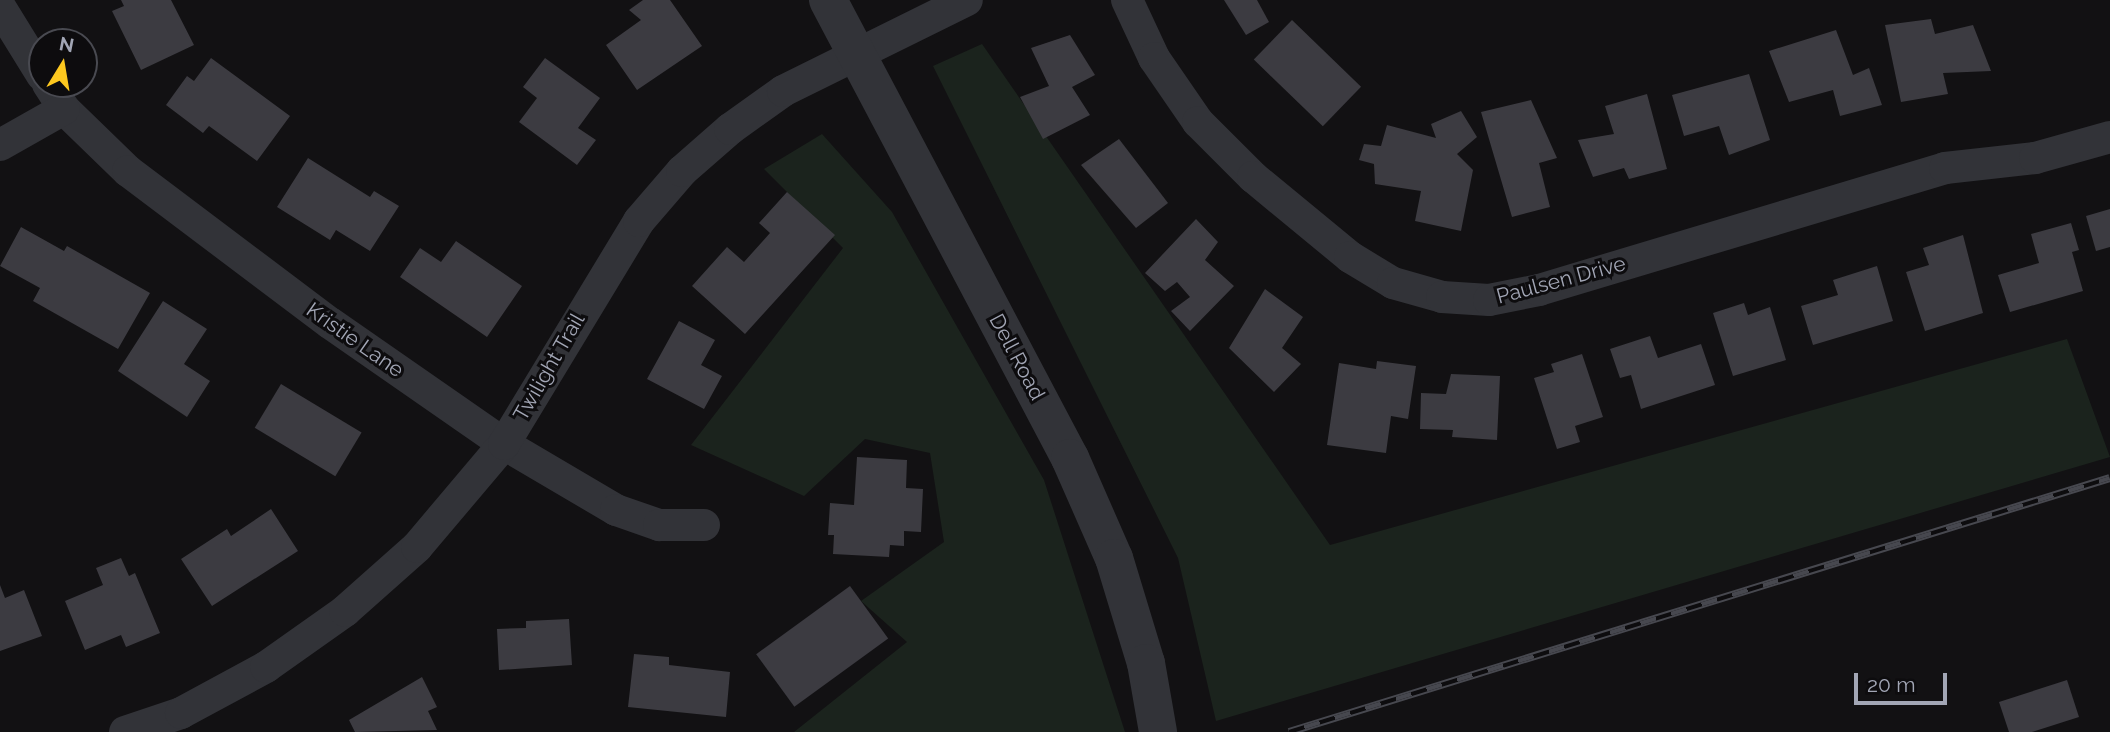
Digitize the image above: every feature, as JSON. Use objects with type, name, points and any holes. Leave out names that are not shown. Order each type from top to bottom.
[{"type":"street","name":"Dell Road","points":[[828,0],[1070,458],[1114,558],[1146,663],[1158,732]]},
{"type":"street","name":"Twilight Trail","points":[[125,732],[181,713],[266,667],[345,611],[417,547],[504,444],[603,273],[639,221],[682,171],[783,91],[856,52],[967,0]]},
{"type":"street","name":"Paulsen Drive","points":[[1127,0],[1154,58],[1198,122],[1253,177],[1350,257],[1393,283],[1442,297],[1489,300],[1539,290],[1945,168],[2035,158],[2110,137]]},
{"type":"street","points":[[0,7],[28,52]]},
{"type":"street","points":[[0,145],[54,98]]},
{"type":"street","name":"Kristie Lane","points":[[58,98],[128,171],[199,226],[504,444],[616,510],[659,525],[704,525]]},
{"type":"shaded area","points":[[982,44],[1330,545],[2067,339],[2110,457],[1216,721],[1178,558],[933,66]]},
{"type":"shaded area","points":[[822,134],[892,212],[1044,480],[1125,732],[794,732],[907,642],[861,601],[944,542],[930,453],[865,439],[804,496],[691,445],[843,248],[764,169]]},
{"type":"building","points":[[121,0],[171,0],[194,45],[141,70],[112,11],[124,6]]},
{"type":"building","points":[[643,0],[670,0],[702,46],[637,90],[606,45],[641,20],[629,10]]},
{"type":"building","points":[[1224,0],[1257,0],[1269,22],[1246,35]]},
{"type":"building","points":[[1931,19],[1935,34],[1973,25],[1991,71],[1943,73],[1948,94],[1901,102],[1885,25]]},
{"type":"building","points":[[1292,20],[1361,87],[1323,126],[1254,60]]},
{"type":"building","points":[[1836,30],[1853,75],[1869,68],[1882,105],[1840,116],[1833,90],[1789,102],[1769,51]]},
{"type":"building","points":[[1070,35],[1095,75],[1072,87],[1090,115],[1043,139],[1020,97],[1049,86],[1031,48]]},
{"type":"building","points":[[211,58],[290,116],[257,161],[209,126],[203,133],[166,105],[187,76],[194,81]]},
{"type":"building","points":[[545,58],[600,98],[578,128],[596,140],[577,165],[519,122],[537,98],[523,87]]},
{"type":"building","points":[[1749,74],[1770,140],[1729,155],[1719,126],[1684,136],[1672,95]]},
{"type":"building","points":[[1647,94],[1667,169],[1629,179],[1624,168],[1593,177],[1578,140],[1614,134],[1605,106]]},
{"type":"building","points":[[1531,100],[1557,158],[1539,163],[1550,207],[1512,217],[1481,112]]},
{"type":"building","points":[[1461,111],[1477,137],[1457,154],[1473,170],[1461,231],[1415,221],[1421,191],[1375,184],[1374,164],[1359,160],[1364,144],[1381,146],[1387,125],[1436,138],[1431,124]]},
{"type":"building","points":[[1119,139],[1168,203],[1136,228],[1081,165]]},
{"type":"building","points":[[308,158],[370,197],[374,191],[399,206],[370,251],[336,230],[330,240],[277,207]]},
{"type":"building","points":[[787,192],[835,235],[745,334],[692,286],[727,247],[744,262],[770,233],[759,223]]},
{"type":"building","points":[[2110,209],[2110,247],[2096,251],[2086,216]]},
{"type":"building","points":[[1196,219],[1218,242],[1205,260],[1234,286],[1190,331],[1171,311],[1190,297],[1177,282],[1165,291],[1145,273]]},
{"type":"building","points":[[2071,223],[2079,250],[2072,252],[2083,291],[2010,312],[1998,275],[2039,263],[2031,234]]},
{"type":"building","points":[[21,227],[64,251],[67,246],[150,293],[118,349],[33,301],[40,288],[0,266]]},
{"type":"building","points":[[1963,235],[1983,313],[1925,331],[1906,272],[1929,265],[1923,248]]},
{"type":"building","points":[[456,241],[522,286],[487,337],[400,277],[420,248],[441,262]]},
{"type":"building","points":[[1877,266],[1893,321],[1813,345],[1801,306],[1838,295],[1833,280]]},
{"type":"building","points":[[1265,289],[1303,317],[1282,348],[1301,364],[1274,392],[1229,348]]},
{"type":"building","points":[[163,301],[207,329],[184,364],[210,381],[187,417],[118,371]]},
{"type":"building","points":[[1744,303],[1748,315],[1770,307],[1786,360],[1733,376],[1713,313]]},
{"type":"building","points":[[679,321],[715,340],[701,365],[722,376],[704,409],[647,379]]},
{"type":"building","points":[[1650,336],[1658,358],[1701,344],[1715,385],[1641,409],[1631,375],[1620,378],[1610,349]]},
{"type":"building","points":[[1582,354],[1603,417],[1575,426],[1580,442],[1557,449],[1534,378],[1554,372],[1551,364]]},
{"type":"building","points":[[1377,361],[1416,366],[1408,419],[1391,416],[1386,453],[1327,445],[1339,363],[1376,369]]},
{"type":"building","points":[[1451,374],[1500,376],[1497,440],[1452,437],[1453,430],[1420,429],[1421,393],[1446,394]]},
{"type":"building","points":[[281,384],[362,432],[335,476],[255,428]]},
{"type":"building","points":[[857,457],[907,460],[906,488],[923,489],[921,532],[904,531],[904,546],[890,545],[889,557],[833,554],[834,535],[828,535],[830,503],[854,505]]},
{"type":"building","points":[[271,509],[298,551],[212,606],[181,559],[227,529],[231,536]]},
{"type":"building","points":[[121,558],[129,576],[135,573],[160,633],[126,647],[121,635],[85,650],[65,601],[103,585],[96,568]]},
{"type":"building","points":[[0,585],[5,598],[24,590],[42,636],[0,651]]},
{"type":"building","points":[[850,586],[888,639],[794,707],[756,654]]},
{"type":"building","points":[[569,619],[572,665],[499,670],[497,629],[526,628],[526,621]]},
{"type":"building","points":[[634,654],[669,657],[669,665],[730,672],[726,717],[628,707]]},
{"type":"building","points":[[422,677],[437,707],[428,711],[437,730],[355,732],[349,720]]},
{"type":"building","points":[[2067,680],[2079,717],[2032,732],[2009,732],[1999,702]]},
{"type":"railway","points":[[1289,732],[2110,478]]}]
